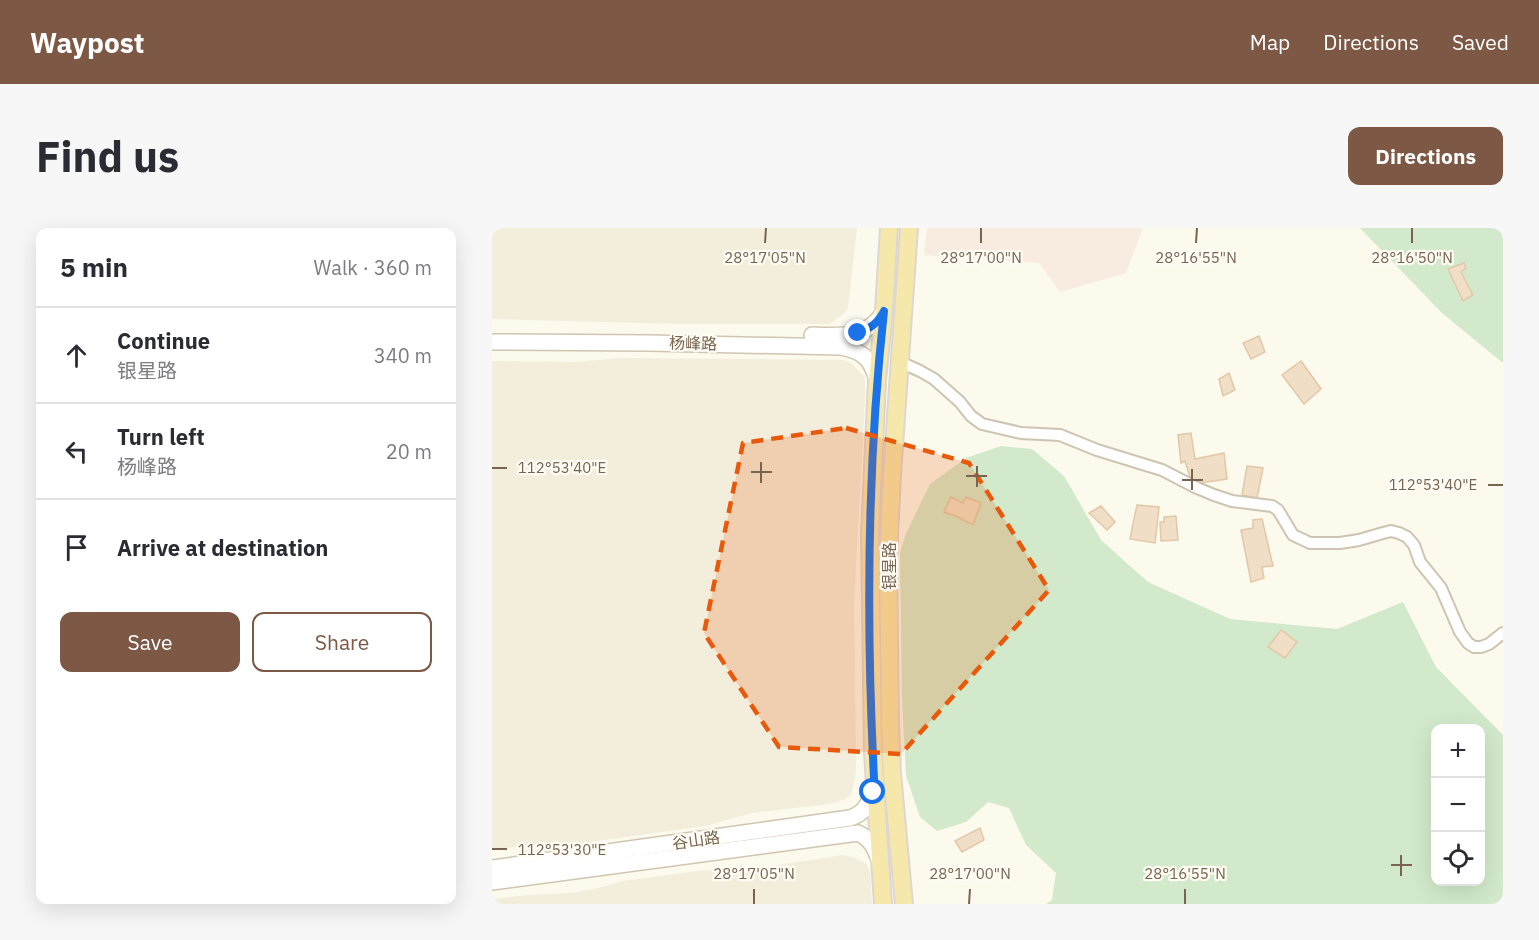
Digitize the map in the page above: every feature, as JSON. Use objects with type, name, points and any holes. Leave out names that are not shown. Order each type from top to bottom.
[{"type":"main road","name":"银星路","points":[[883,904],[874,778],[870,672],[870,534],[877,380],[889,228]]},
{"type":"main road","name":"银星路","points":[[904,904],[892,774],[890,725],[889,516],[909,228]]},
{"type":"main road","name":"杨峰路","points":[[492,332],[844,335],[868,329],[879,320],[884,311]]},
{"type":"main road","name":"杨峰路","points":[[492,342],[842,347],[867,358],[877,380]]},
{"type":"main road","name":"谷山路","points":[[492,868],[850,818],[857,816],[868,805],[873,792],[874,778]]},
{"type":"main road","name":"谷山路","points":[[492,882],[858,833],[871,842],[880,864]]},
{"type":"street","points":[[900,362],[934,379],[982,424],[1021,433],[1060,435],[1097,450],[1162,470],[1214,495],[1232,501],[1272,506],[1278,510],[1293,535],[1310,543],[1340,543],[1359,540],[1383,532],[1399,532],[1414,545],[1420,562],[1441,588],[1460,632],[1468,643],[1474,647],[1481,647],[1503,633]]},
{"type":"highlighted area","points":[[846,428],[969,463],[1049,590],[901,754],[779,747],[704,633],[743,443]]},
{"type":"shaded area","points":[[492,228],[857,228],[848,308],[829,324],[680,324],[492,319]]},
{"type":"shaded area","points":[[927,228],[1143,228],[1126,273],[1060,292],[1039,263],[924,255]]},
{"type":"shaded area","points":[[621,358],[843,360],[851,363],[865,377],[854,605],[855,781],[851,794],[844,800],[829,804],[752,813],[705,826],[583,843],[542,843],[492,850],[492,361],[575,362]]},
{"type":"shaded area","points":[[843,855],[866,864],[870,871],[872,904],[492,904],[492,899],[572,893],[623,881],[698,871],[758,868]]},
{"type":"green space","points":[[1360,228],[1503,228],[1503,363],[1442,313]]},
{"type":"green space","points":[[1001,446],[1032,449],[1064,476],[1101,540],[1148,582],[1230,619],[1337,629],[1403,602],[1436,667],[1503,735],[1503,904],[1046,904],[1052,900],[1056,873],[1026,845],[1009,808],[988,802],[966,822],[937,831],[920,817],[906,776],[902,697],[900,553],[905,536],[930,484],[966,458]]},
{"type":"building","points":[[1464,263],[1466,268],[1461,272],[1473,295],[1463,301],[1448,269]]},
{"type":"building","points":[[1259,336],[1265,352],[1251,359],[1243,343]]},
{"type":"building","points":[[1301,361],[1321,389],[1304,404],[1282,375]]},
{"type":"building","points":[[1229,373],[1235,390],[1223,396],[1219,379]]},
{"type":"building","points":[[1191,433],[1195,459],[1224,453],[1227,479],[1192,484],[1185,461],[1181,463],[1178,435]]},
{"type":"building","points":[[1247,466],[1263,468],[1257,498],[1242,495]]},
{"type":"building","points":[[951,497],[963,503],[966,497],[981,503],[973,525],[944,512]]},
{"type":"building","points":[[1137,505],[1159,507],[1155,543],[1130,539]]},
{"type":"building","points":[[1101,506],[1115,522],[1107,530],[1089,513]]},
{"type":"building","points":[[1176,516],[1178,540],[1161,541],[1160,522],[1164,522],[1164,517]]},
{"type":"building","points":[[1262,519],[1273,566],[1262,567],[1264,578],[1251,582],[1241,530],[1253,528],[1253,520]]},
{"type":"building","points":[[1281,630],[1297,642],[1285,658],[1268,647]]},
{"type":"building","points":[[980,828],[984,840],[962,852],[955,841]]},
{"type":"route","points":[[858,333],[874,325],[884,311],[877,380],[870,534],[873,792]]}]
